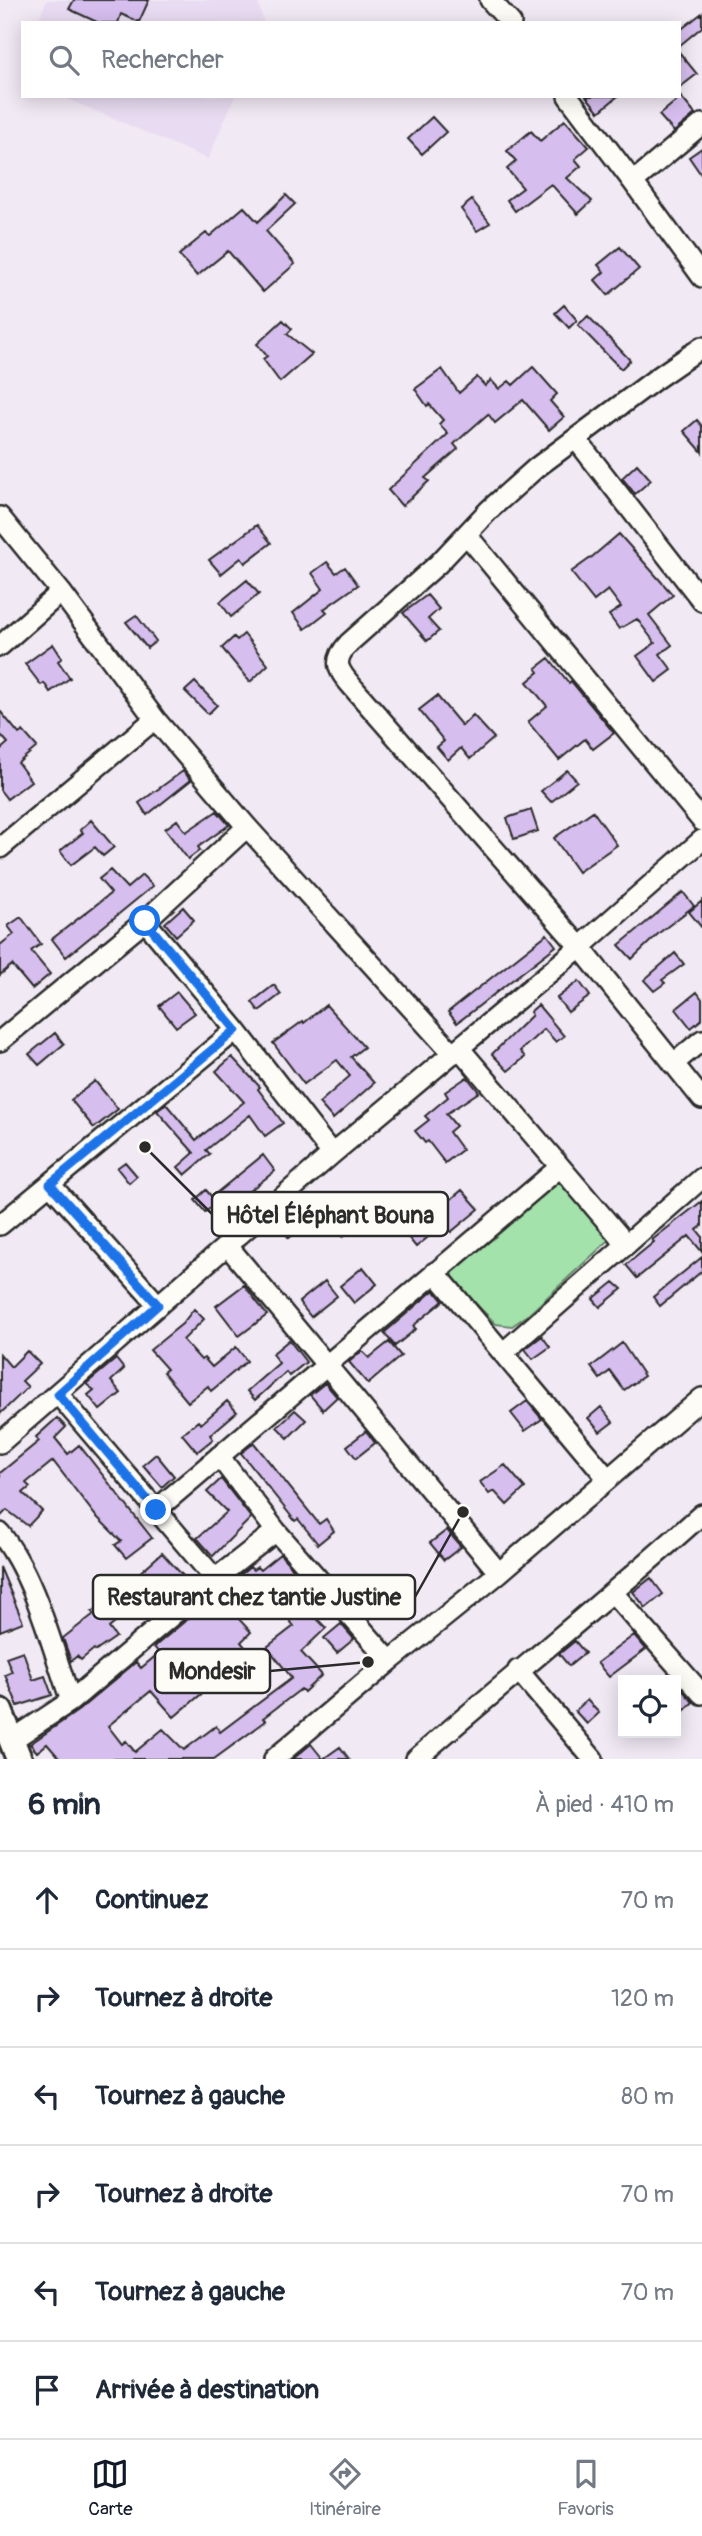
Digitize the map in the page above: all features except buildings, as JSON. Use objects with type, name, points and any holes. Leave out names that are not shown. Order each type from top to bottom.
[{"type":"main road","points":[[0,1711],[15,1750]]},
{"type":"street","points":[[490,0],[509,21]]},
{"type":"street","points":[[570,98],[702,277]]},
{"type":"street","points":[[633,181],[702,124]]},
{"type":"street","points":[[702,347],[657,377],[512,489],[467,536],[340,652],[338,666],[356,691],[580,947],[702,1099]]},
{"type":"street","points":[[576,439],[702,601]]},
{"type":"street","points":[[0,517],[61,592],[155,719],[247,827],[456,1051],[626,1244]]},
{"type":"street","points":[[467,536],[702,821]]},
{"type":"street","points":[[0,646],[61,592]]},
{"type":"street","points":[[0,848],[155,719]]},
{"type":"street","points":[[0,1041],[145,921],[247,827]]},
{"type":"street","points":[[0,1443],[332,1154],[580,947],[702,839]]},
{"type":"street","points":[[145,921],[236,1030],[332,1154]]},
{"type":"street","points":[[0,1225],[236,1030]]},
{"type":"street","points":[[673,1064],[702,1040]]},
{"type":"street","points":[[156,1510],[560,1167]]},
{"type":"street","points":[[504,1352],[702,1178]]},
{"type":"street","points":[[50,1184],[158,1305]]},
{"type":"street","points":[[228,1245],[499,1573]]},
{"type":"street","points":[[435,1272],[608,1479]]},
{"type":"street","points":[[58,1394],[215,1579]]},
{"type":"street","points":[[274,1759],[499,1573],[702,1398]]},
{"type":"street","points":[[219,1456],[276,1531],[390,1661]]},
{"type":"street","points":[[428,1755],[519,1670],[614,1594],[702,1514]]},
{"type":"street","points":[[15,1750],[215,1579],[276,1531]]},
{"type":"street","points":[[0,1533],[9,1544],[32,1592],[71,1700]]},
{"type":"street","points":[[614,1594],[702,1694]]},
{"type":"street","points":[[519,1670],[593,1759]]},
{"type":"shaded area","points":[[47,0],[257,0],[263,21],[38,21]]},
{"type":"shaded area","points":[[65,98],[234,98],[208,159]]},
{"type":"green space","points":[[560,1179],[609,1240],[528,1315],[512,1326],[496,1324],[454,1282],[452,1270]]},
{"type":"place","name":"Hôtel Éléphant Bouna","points":[[145,1147]]},
{"type":"place","name":"Restaurant chez tantie Justine","points":[[463,1512]]},
{"type":"place","name":"Mondesir","points":[[368,1662]]},
{"type":"route","points":[[145,921],[236,1030],[50,1184],[158,1305],[58,1394],[156,1510]]}]
